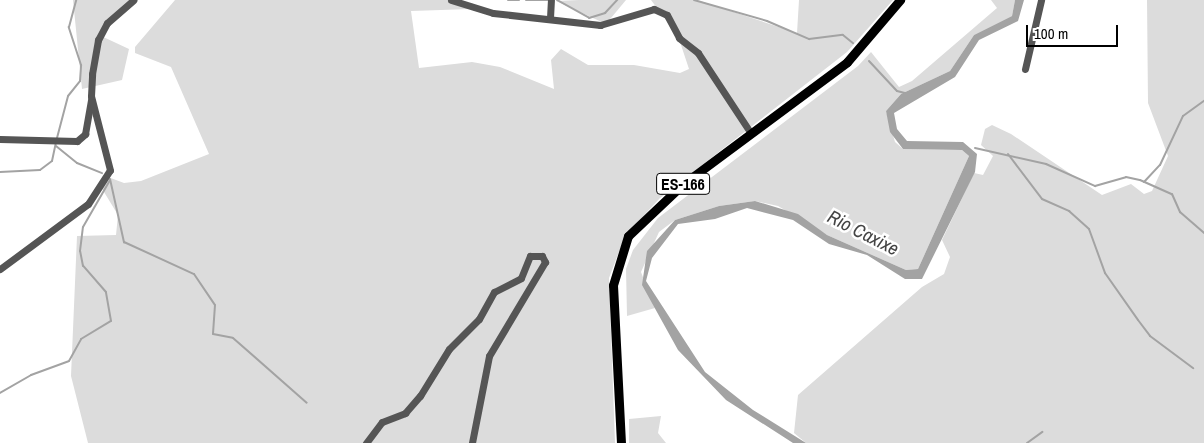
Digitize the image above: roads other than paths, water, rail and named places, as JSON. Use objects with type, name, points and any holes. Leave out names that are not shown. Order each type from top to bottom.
[{"type":"main road","name":"ES-166","points":[[621,443],[613,285],[628,236],[648,214],[750,132],[847,62],[900,0]]},
{"type":"street","points":[[0,139],[60,141],[82,138],[91,96],[98,40],[107,23],[133,0]]},
{"type":"street","points":[[451,0],[493,13],[600,25],[654,8],[667,15],[679,38],[698,53],[743,115],[750,132]]},
{"type":"street","points":[[550,18],[551,0]]},
{"type":"street","points":[[1025,68],[1042,0]]},
{"type":"street","points":[[0,269],[73,216],[102,185],[110,170],[91,96]]},
{"type":"street","points":[[366,443],[382,422],[405,413],[420,396],[449,349],[480,320],[494,292],[521,278],[530,256],[542,256],[545,262],[489,356],[472,443]]},
{"type":"waterway","points":[[57,138],[68,96],[80,81],[81,65],[69,27],[76,0]]},
{"type":"waterway","points":[[508,0],[519,0]]},
{"type":"waterway","points":[[526,0],[548,0]]},
{"type":"waterway","points":[[557,0],[589,18],[605,13],[617,0]]},
{"type":"waterway","points":[[694,0],[767,21],[809,39],[843,35],[853,43]]},
{"type":"waterway","points":[[869,61],[897,91],[905,93]]},
{"type":"waterway","points":[[1144,182],[1160,165],[1183,116],[1204,101]]},
{"type":"waterway","points":[[0,172],[40,170],[52,161],[56,142]]},
{"type":"waterway","points":[[56,146],[77,163],[102,173]]},
{"type":"waterway","points":[[975,148],[1046,164],[1095,186],[1126,177],[1140,180],[1172,194],[1180,212],[1204,233]]},
{"type":"waterway","points":[[1008,154],[1042,199],[1069,211],[1089,229],[1105,273],[1138,320],[1150,336],[1193,368]]},
{"type":"waterway","points":[[110,179],[124,242],[194,274],[215,305],[213,334],[233,338],[307,403]]},
{"type":"waterway","points":[[0,393],[31,375],[69,361],[81,339],[111,321],[106,292],[83,266],[80,251],[83,227],[110,180]]},
{"type":"waterway","points":[[1027,443],[1042,432]]},
{"type":"water label","name":"Rio Caxixe","points":[[863,233]]}]
